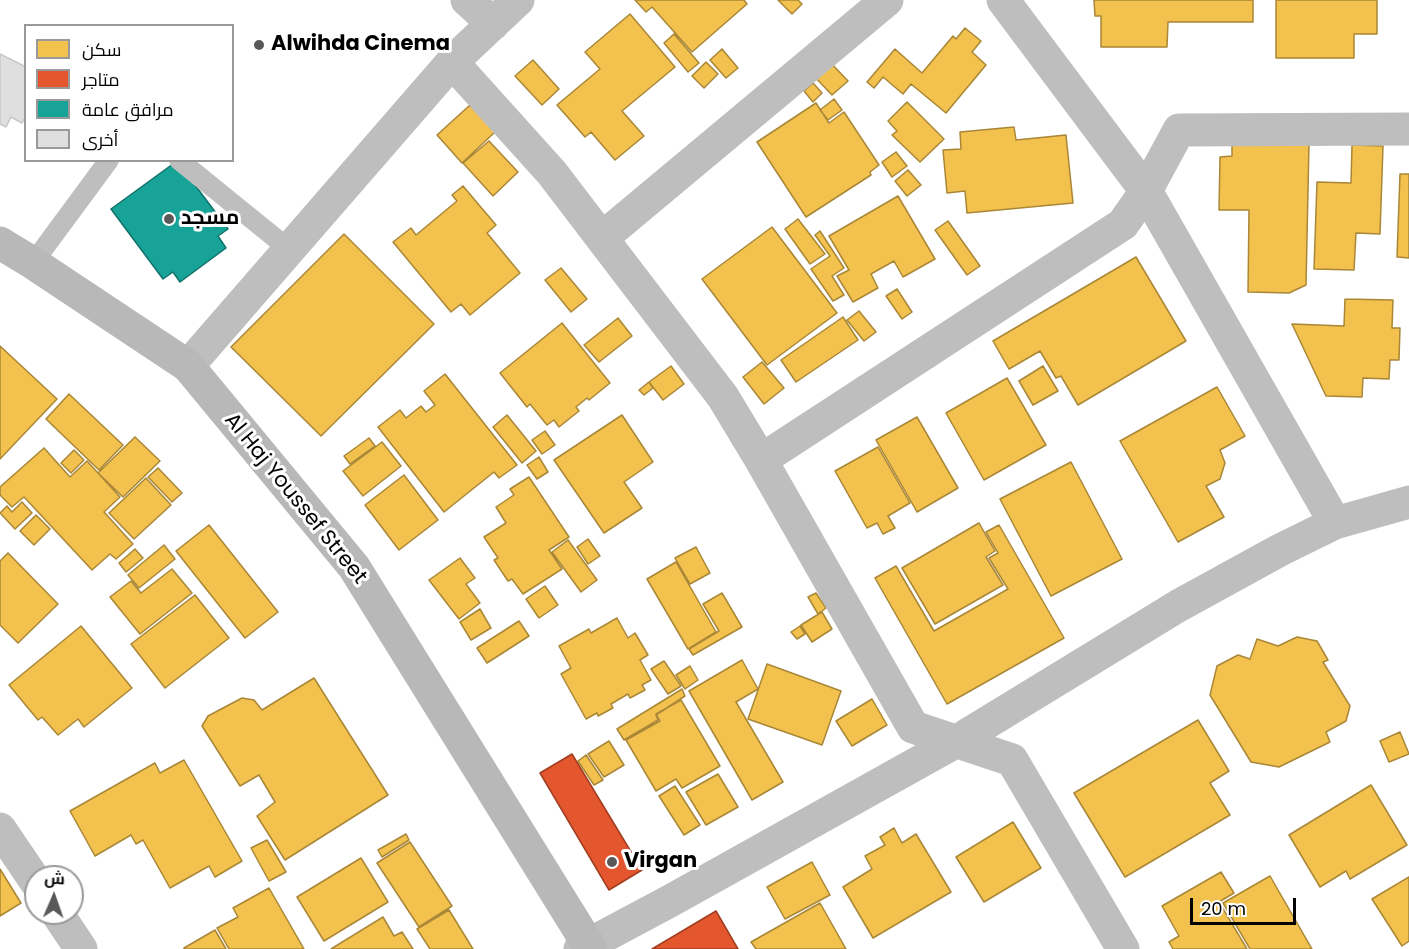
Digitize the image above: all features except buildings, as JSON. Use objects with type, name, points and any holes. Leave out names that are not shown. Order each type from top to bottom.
[{"type":"main road","name":"Al Haj Youssef Street","points":[[0,243],[188,366],[354,567],[586,948]]},
{"type":"street","points":[[467,0],[493,24]]},
{"type":"street","points":[[188,366],[452,62],[518,0]]},
{"type":"street","points":[[602,238],[887,0]]},
{"type":"street","points":[[1003,0],[1146,191],[1335,523]]},
{"type":"street","points":[[452,62],[552,173],[723,398],[761,460],[913,727],[1012,760],[1124,949]]},
{"type":"street","points":[[761,460],[1123,224],[1146,191],[1179,130],[1409,129]]},
{"type":"street","points":[[586,948],[957,741],[1178,606],[1280,550],[1335,523],[1409,502]]},
{"type":"street","points":[[0,830],[24,865]]},
{"type":"street","points":[[65,925],[81,949]]},
{"type":"lane","points":[[33,263],[108,162]]},
{"type":"lane","points":[[180,162],[290,250]]},
{"type":"place","name":"Alwihda Cinema","points":[[259,45]]},
{"type":"place","name":"مسجد","points":[[169,219]]},
{"type":"place","name":"Virgan","points":[[612,862]]}]
